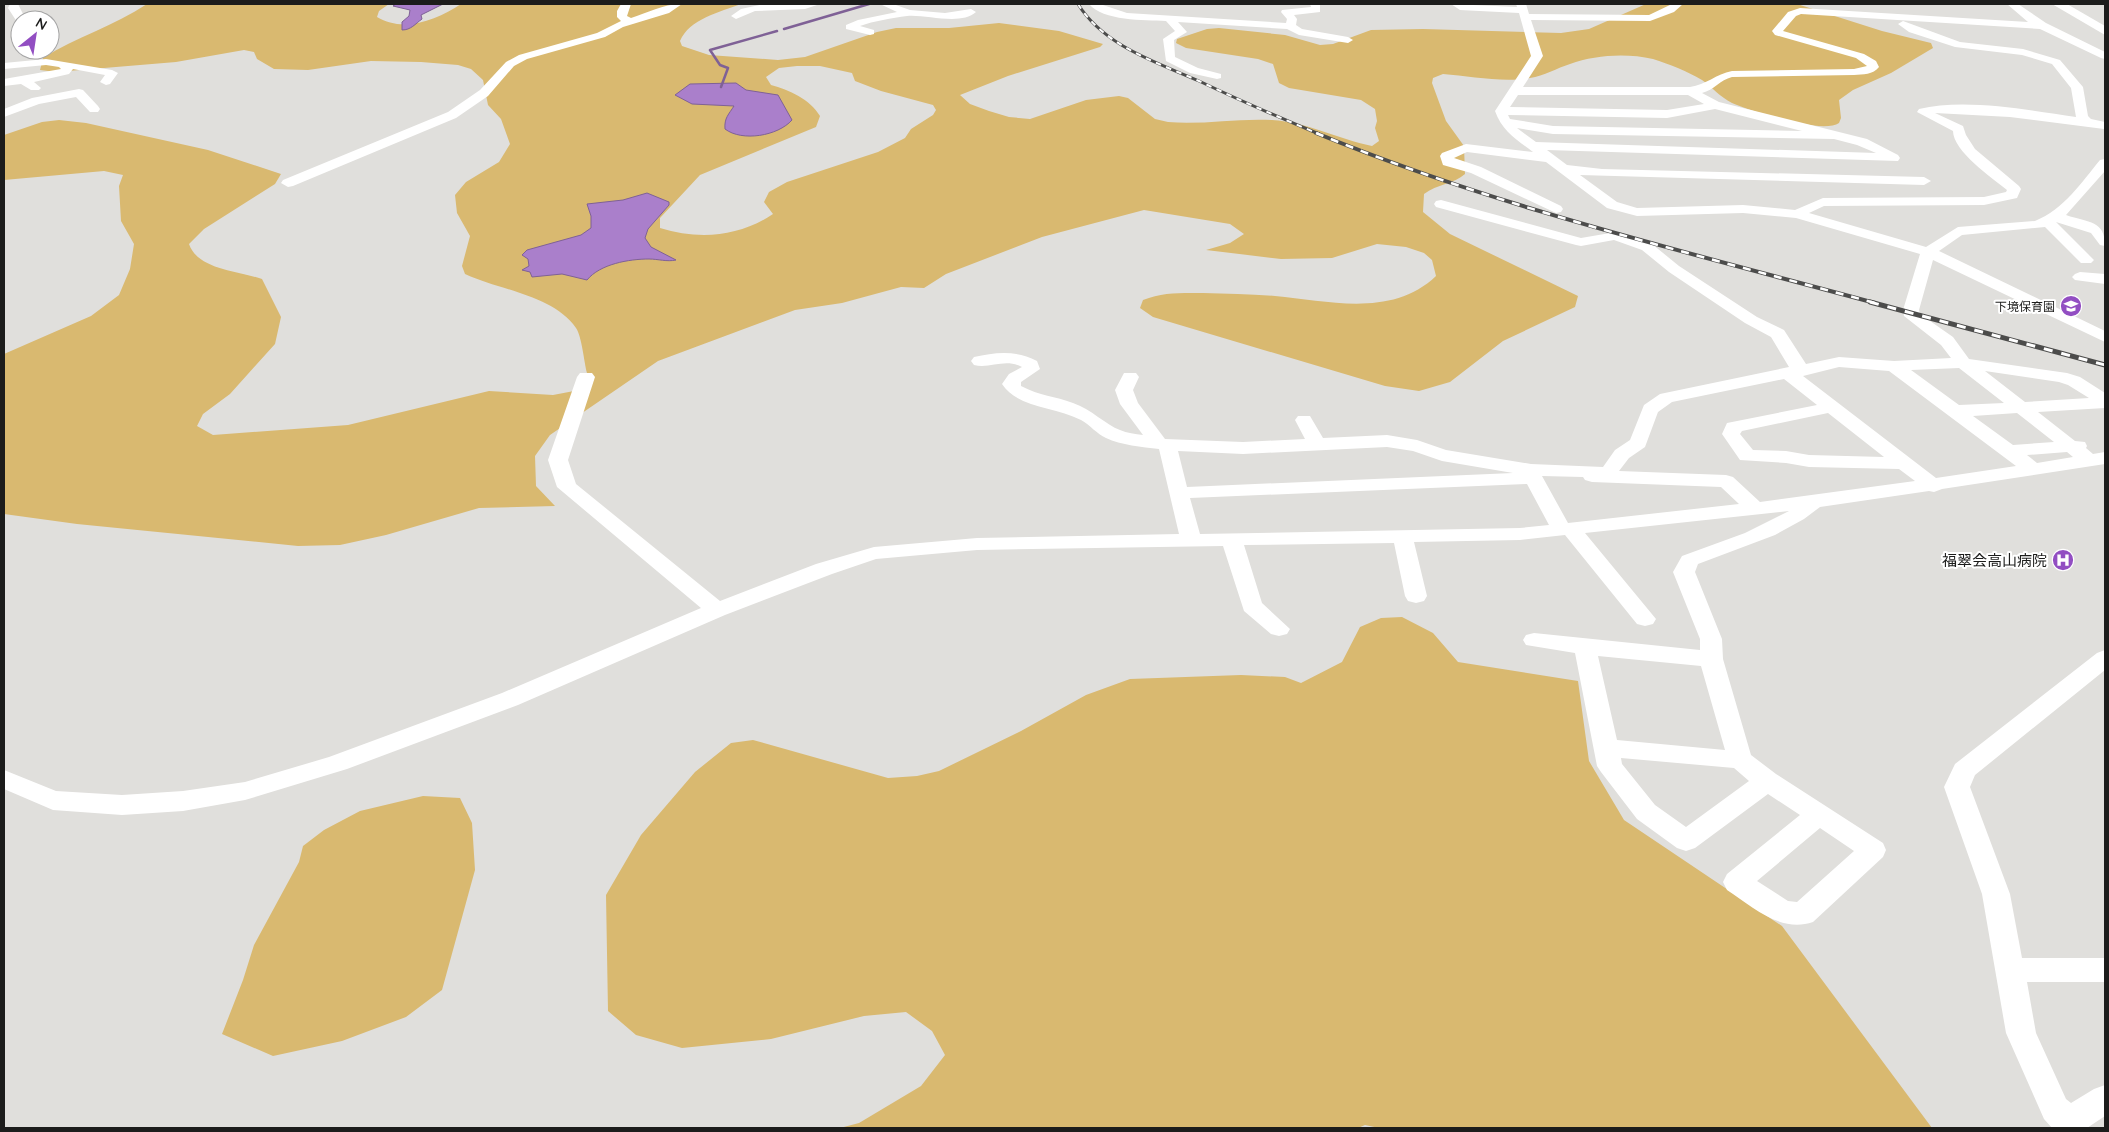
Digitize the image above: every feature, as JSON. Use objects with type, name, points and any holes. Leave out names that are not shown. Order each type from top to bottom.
[{"type":"main road","points":[[2058,4],[2105,31]]},
{"type":"street","points":[[626,4],[622,11],[622,16],[629,21]]},
{"type":"street","points":[[288,183],[460,110],[484,93],[510,64],[524,57],[601,35],[629,21],[665,11],[677,4]]},
{"type":"street","points":[[736,16],[742,11],[752,8],[815,4]]},
{"type":"street","points":[[885,4],[901,21]]},
{"type":"street","points":[[1094,4],[1100,9],[1118,15],[1290,26],[1299,32],[1348,40]]},
{"type":"street","points":[[1290,26],[1292,19],[1286,12],[1316,10],[1315,4]]},
{"type":"street","points":[[1456,4],[1460,7],[1479,6],[1650,18],[1676,6]]},
{"type":"street","points":[[1805,4],[1817,12]]},
{"type":"street","points":[[2012,4],[2021,13],[2044,26],[2092,47],[2105,56]]},
{"type":"street","points":[[1146,7],[1149,12],[1167,19],[1182,32],[1168,39],[1170,59],[1194,71],[1217,76]]},
{"type":"street","points":[[1503,117],[1514,91],[1537,56],[1523,10]]},
{"type":"street","points":[[841,39],[866,31],[850,27],[862,22],[901,21],[971,12]]},
{"type":"street","points":[[1514,91],[1690,91],[1708,88],[1723,76],[1732,74],[1859,72],[1873,68],[1872,63],[1860,56],[1786,36],[1778,31],[1795,13],[1817,12],[1898,19],[2044,26]]},
{"type":"street","points":[[1898,19],[1907,27],[1945,41],[1968,46],[2023,52],[2056,62],[2077,86],[2082,117],[2087,122]]},
{"type":"street","points":[[2092,47],[2105,45]]},
{"type":"street","points":[[4,66],[46,62],[67,64],[96,72],[112,72],[106,82]]},
{"type":"street","points":[[4,83],[65,72],[68,70],[64,66],[67,64]]},
{"type":"street","points":[[4,102],[38,90],[25,80]]},
{"type":"street","points":[[1690,91],[1715,105],[1862,142],[1901,164],[1948,200]]},
{"type":"street","points":[[4,113],[36,101],[80,93],[94,109]]},
{"type":"street","points":[[1503,117],[1667,114],[1715,105]]},
{"type":"street","points":[[1981,112],[1972,123],[1958,129],[1923,112],[1954,109],[2087,122],[2105,128]]},
{"type":"street","points":[[1503,117],[1553,130],[1833,135]]},
{"type":"street","points":[[1503,117],[1532,146],[1606,202],[1637,212],[1743,209],[1797,214],[1928,252],[2105,338]]},
{"type":"street","points":[[1797,214],[1810,206],[1822,202],[2000,199],[2012,195],[2014,189],[1967,149],[1958,138],[1958,129]]},
{"type":"street","points":[[1532,146],[1901,164]]},
{"type":"street","points":[[1549,158],[1466,148],[1447,156],[1448,162],[1476,170],[1556,209]]},
{"type":"street","points":[[2098,459],[2071,446],[1963,363],[1947,341],[1912,316],[1913,300],[1928,252],[1958,231],[2037,225],[2052,219],[2068,207],[2105,163]]},
{"type":"street","points":[[1563,170],[1602,173],[1924,181]]},
{"type":"street","points":[[1440,204],[1581,242],[1607,236],[1616,236],[1647,247],[1674,269],[1743,315],[1778,334],[1794,362],[1796,372],[1832,407],[1934,486]]},
{"type":"street","points":[[2052,219],[2096,230],[2105,242]]},
{"type":"street","points":[[2052,219],[2086,260]]},
{"type":"street","points":[[2080,277],[2105,279]]},
{"type":"street","points":[[980,361],[995,357],[1024,361],[1032,365],[1031,369],[1015,378],[1011,384],[1015,390],[1032,399],[1066,406],[1089,417],[1112,434],[1162,444],[1243,448],[1388,441],[1417,446],[1442,455],[1531,470],[1595,471],[1606,476]]},
{"type":"street","points":[[1606,476],[1622,454],[1638,444],[1650,409],[1666,398],[1839,362],[1894,366],[1963,363],[2062,377],[2074,381],[2105,402]]},
{"type":"street","points":[[1894,366],[2006,451],[2033,469]]},
{"type":"street","points":[[586,377],[558,460],[567,487],[717,610]]},
{"type":"street","points":[[1130,377],[1124,390],[1128,404],[1162,444],[1180,493],[1191,540]]},
{"type":"street","points":[[1955,411],[2105,402]]},
{"type":"street","points":[[1832,407],[1734,428],[1732,434],[1747,456],[1786,457],[1809,461],[1904,463]]},
{"type":"street","points":[[1304,420],[1317,444]]},
{"type":"street","points":[[2006,451],[2105,444]]},
{"type":"street","points":[[1442,455],[1458,480]]},
{"type":"street","points":[[4,779],[53,800],[122,805],[183,801],[245,791],[338,763],[510,699],[717,610],[824,569],[874,553],[977,544],[1403,538],[1520,534],[1814,502],[1934,486],[2098,459]]},
{"type":"street","points":[[1180,493],[1458,480],[1606,476],[1726,481],[1755,508]]},
{"type":"street","points":[[1534,478],[1567,530],[1645,619]]},
{"type":"street","points":[[1740,760],[1711,659],[1711,638],[1684,572],[1689,560],[1772,528],[1798,515],[1814,502]]},
{"type":"street","points":[[1403,538],[1416,596]]},
{"type":"street","points":[[1232,540],[1252,606],[1279,629]]},
{"type":"street","points":[[1534,640],[1585,647],[1711,659]]},
{"type":"street","points":[[1585,647],[1610,766],[1646,812],[1686,841],[1767,781]]},
{"type":"street","points":[[2105,658],[1964,770],[1957,787],[1996,894],[2021,1033],[2054,1109],[2068,1125],[2105,1099]]},
{"type":"street","points":[[1606,748],[1740,760],[1767,781],[1873,850],[1803,914],[1782,912],[1737,882],[1818,815]]},
{"type":"street","points":[[2010,970],[2105,970]]},
{"type":"shaded area","points":[[147,4],[389,4],[379,11],[377,17],[387,22],[409,24],[431,19],[461,4],[741,4],[706,17],[690,27],[680,41],[682,46],[709,55],[778,60],[805,57],[877,32],[896,28],[949,28],[999,23],[1059,31],[1103,44],[1100,47],[1008,76],[960,95],[970,104],[989,111],[1009,117],[1030,119],[1086,100],[1119,96],[1128,98],[1155,119],[1168,122],[1285,121],[1372,146],[1379,141],[1375,128],[1377,121],[1375,109],[1361,100],[1289,88],[1279,83],[1273,64],[1258,59],[1186,48],[1176,43],[1177,39],[1207,29],[1219,28],[1285,35],[1320,45],[1333,44],[1371,30],[1423,29],[1561,33],[1589,29],[1646,4],[1797,4],[1882,31],[1931,43],[1933,48],[1891,73],[1853,90],[1839,100],[1841,118],[1839,123],[1830,126],[1803,124],[1741,107],[1728,101],[1702,80],[1678,68],[1643,57],[1611,56],[1590,59],[1540,76],[1520,79],[1443,74],[1433,78],[1432,83],[1446,121],[1464,146],[1465,174],[1424,194],[1423,212],[1450,234],[1578,296],[1575,307],[1503,341],[1450,382],[1419,391],[1385,386],[1153,317],[1140,308],[1143,300],[1165,294],[1180,293],[1266,295],[1359,304],[1380,302],[1400,298],[1419,289],[1436,276],[1432,260],[1424,253],[1406,247],[1377,244],[1332,258],[1281,259],[1206,250],[1230,243],[1244,234],[1230,224],[1144,210],[1042,237],[946,274],[924,288],[901,287],[842,303],[795,310],[658,361],[550,435],[535,456],[536,486],[555,506],[479,508],[386,535],[340,545],[298,546],[77,524],[4,514],[4,354],[91,316],[119,295],[130,269],[134,244],[121,221],[119,186],[123,175],[104,171],[4,180],[4,135],[42,122],[59,120],[86,123],[208,150],[281,174],[275,184],[204,229],[189,244],[194,253],[210,264],[262,279],[281,317],[275,344],[230,394],[203,414],[197,426],[213,435],[348,425],[489,391],[553,395],[574,391],[587,373],[580,337],[576,328],[554,308],[525,295],[465,274],[462,266],[470,236],[457,213],[455,195],[466,182],[499,162],[510,144],[501,119],[488,105],[483,80],[471,69],[458,65],[371,61],[308,70],[274,69],[257,59],[254,52],[244,50],[176,62],[56,72],[40,70],[42,60],[60,60],[60,49]],"holes":[[[797,66],[820,66],[852,73],[855,81],[881,91],[933,105],[936,110],[933,115],[911,129],[905,138],[878,152],[787,182],[769,192],[764,202],[773,214],[746,228],[733,232],[704,235],[675,232],[660,228],[660,218],[700,175],[816,127],[820,116],[816,110],[805,100],[771,85],[766,77],[779,68]]]},
{"type":"shaded area","points":[[396,4],[443,4],[421,15],[422,19],[413,26],[402,30],[402,22],[409,16],[410,10],[393,6]]},
{"type":"shaded area","points":[[736,83],[746,90],[778,95],[792,120],[786,126],[769,133],[750,136],[741,135],[725,129],[726,119],[734,106],[692,104],[675,95],[690,84]]},
{"type":"shaded area","points":[[647,193],[669,202],[669,205],[648,229],[645,238],[651,247],[676,260],[649,259],[624,261],[599,270],[587,280],[562,274],[532,277],[530,272],[522,270],[529,266],[528,259],[522,255],[527,250],[581,235],[591,228],[591,216],[587,204],[623,200]]},
{"type":"shaded area","points":[[1402,617],[1433,633],[1458,662],[1578,681],[1589,761],[1624,820],[1782,926],[1932,1128],[1379,1128],[1365,1125],[1358,1128],[840,1128],[859,1123],[921,1086],[945,1055],[932,1031],[906,1012],[864,1016],[771,1039],[682,1048],[636,1035],[608,1011],[606,895],[641,835],[695,772],[731,743],[753,740],[888,778],[917,776],[939,771],[1021,731],[1086,695],[1130,679],[1241,675],[1285,677],[1301,683],[1342,662],[1360,627],[1381,618]]},
{"type":"shaded area","points":[[423,796],[460,798],[472,823],[475,870],[442,990],[406,1017],[342,1041],[273,1056],[222,1034],[254,945],[299,862],[303,846],[324,830],[360,811]]},
{"type":"waterway","points":[[784,29],[869,4]]},
{"type":"waterway","points":[[721,87],[728,68],[720,65],[710,50],[777,31]]},
{"type":"railway","points":[[1078,4],[1089,19],[1102,31],[1132,51],[1319,134]]},
{"type":"railway","points":[[1316,133],[1453,184],[1522,206],[1592,227],[1875,303]]},
{"type":"railway","points":[[1870,302],[2105,365]]},
{"type":"place","name":"下境保育園","points":[[2071,306]]},
{"type":"place","name":"福翠会高山病院","points":[[2063,560]]}]
